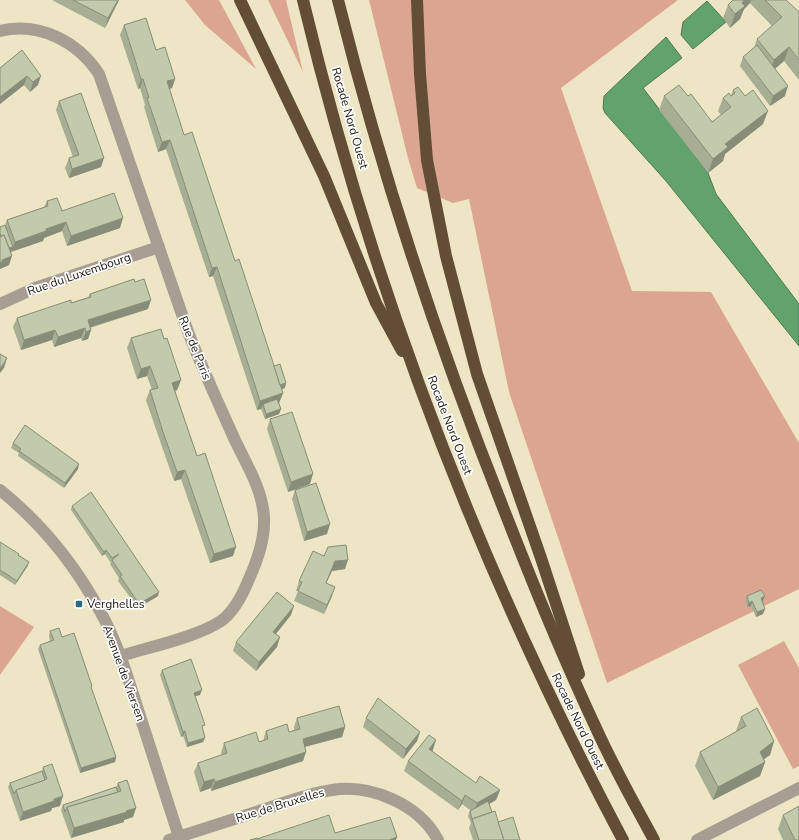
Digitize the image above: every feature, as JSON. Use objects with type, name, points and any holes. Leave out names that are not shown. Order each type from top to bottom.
[{"type":"highway","points":[[240,0],[321,170],[373,296],[418,381]]},
{"type":"highway","name":"Rocade Nord Ouest","points":[[303,0],[351,175],[377,260],[418,381],[511,614],[583,764],[623,840]]},
{"type":"highway","name":"Rocade Nord Ouest","points":[[338,0],[387,178],[453,380],[538,597],[597,730],[654,840]]},
{"type":"highway","points":[[417,0],[421,94],[427,160],[446,256],[461,319],[477,374],[541,558],[597,730]]},
{"type":"street","name":"Rue de Paris","points":[[0,31],[29,29],[55,36],[78,49],[93,65],[105,87],[193,346],[255,480],[262,504],[264,530],[258,558],[243,593],[229,613],[222,620],[201,631],[121,656]]},
{"type":"street","name":"Rue du Luxembourg","points":[[0,304],[35,288],[159,247]]},
{"type":"street","name":"Avenue de Viersen","points":[[0,490],[36,523],[74,570],[100,611],[121,656],[176,839]]},
{"type":"street","points":[[697,840],[799,788]]},
{"type":"street","name":"Rue de Bruxelles","points":[[176,839],[322,792],[349,789],[379,794],[407,807],[428,826],[438,840]]},
{"type":"shaded area","points":[[185,0],[219,0],[256,69],[205,25]]},
{"type":"shaded area","points":[[268,0],[286,0],[303,72]]},
{"type":"shaded area","points":[[369,0],[678,0],[561,88],[632,291],[711,292],[799,443],[799,589],[607,683],[509,392],[469,199],[453,203],[417,188],[408,158]]},
{"type":"shaded area","points":[[707,1],[726,22],[693,49],[681,35],[683,22]]},
{"type":"shaded area","points":[[666,37],[682,58],[643,88],[708,173],[716,194],[799,304],[799,346],[666,181],[605,113],[603,108],[604,96]]},
{"type":"shaded area","points":[[0,606],[34,627],[0,675]]},
{"type":"shaded area","points":[[784,641],[799,668],[799,766],[793,769],[738,665]]},
{"type":"building","points":[[73,0],[118,0],[108,18]]},
{"type":"building","points":[[733,0],[744,0],[742,3],[745,6],[735,14],[728,5]]},
{"type":"building","points":[[765,0],[786,0],[799,12],[799,60],[789,47],[774,60],[757,39],[782,17]]},
{"type":"building","points":[[146,18],[156,50],[165,47],[175,79],[167,81],[184,135],[192,132],[235,261],[239,259],[283,393],[260,401],[217,267],[212,268],[170,140],[162,142],[147,98],[149,98],[143,79],[141,79],[124,25]]},
{"type":"building","points":[[757,45],[788,86],[773,96],[743,57]]},
{"type":"building","points":[[22,50],[41,76],[33,82],[27,76],[0,97],[0,68]]},
{"type":"building","points":[[679,85],[688,96],[691,94],[712,122],[731,107],[723,98],[729,93],[731,96],[735,93],[733,90],[738,87],[745,96],[753,90],[768,111],[725,144],[728,147],[713,159],[664,96]]},
{"type":"building","points":[[81,93],[104,158],[72,169],[69,158],[79,155],[59,101]]},
{"type":"building","points":[[114,193],[123,218],[71,236],[66,222],[15,242],[7,220],[48,206],[47,201],[57,198],[62,211]]},
{"type":"building","points":[[5,225],[13,247],[9,248],[4,235],[1,236],[0,227]]},
{"type":"building","points":[[4,235],[12,256],[2,260],[0,263],[0,237]]},
{"type":"building","points":[[134,279],[135,282],[144,279],[151,300],[88,320],[91,330],[86,332],[85,328],[58,337],[55,330],[24,340],[17,318],[71,300],[71,303],[91,297],[90,294]]},
{"type":"building","points":[[161,329],[164,339],[167,338],[181,380],[172,383],[197,456],[205,453],[236,547],[214,554],[185,470],[177,472],[163,432],[150,390],[158,388],[150,366],[141,369],[131,338]]},
{"type":"building","points":[[0,354],[7,358],[0,369]]},
{"type":"building","points":[[280,364],[286,383],[280,385],[274,366]]},
{"type":"building","points":[[277,399],[281,409],[266,414],[263,404]]},
{"type":"building","points":[[292,412],[313,474],[291,482],[270,419]]},
{"type":"building","points":[[25,425],[79,464],[65,483],[19,451],[21,449],[13,443]]},
{"type":"building","points":[[316,483],[330,524],[307,532],[295,490]]},
{"type":"building","points":[[91,492],[159,592],[139,604],[120,576],[122,575],[112,560],[119,554],[112,558],[106,550],[104,552],[72,506]]},
{"type":"building","points":[[0,542],[29,562],[17,581],[0,570]]},
{"type":"building","points":[[346,545],[348,560],[335,561],[326,583],[335,587],[327,605],[298,591],[302,582],[299,581],[313,551],[324,556],[328,547]]},
{"type":"building","points":[[761,590],[765,596],[761,598],[765,609],[757,612],[752,601],[749,603],[747,596]]},
{"type":"building","points":[[277,592],[294,606],[273,632],[280,637],[259,662],[236,642]]},
{"type":"building","points":[[59,628],[62,637],[74,633],[92,686],[91,687],[116,757],[81,768],[40,645],[54,640],[50,631]]},
{"type":"building","points":[[191,659],[202,690],[194,693],[205,725],[202,726],[205,738],[188,743],[185,731],[183,732],[162,670]]},
{"type":"building","points":[[378,698],[420,732],[406,749],[366,718]]},
{"type":"building","points":[[339,706],[345,727],[303,739],[306,752],[215,782],[214,779],[204,782],[198,763],[227,753],[224,743],[256,732],[259,742],[268,739],[266,731],[287,724],[289,732],[300,729],[297,718]]},
{"type":"building","points":[[757,708],[774,741],[760,752],[765,762],[718,787],[700,752],[746,726],[741,717]]},
{"type":"building","points":[[429,735],[436,740],[429,749],[476,783],[480,776],[500,790],[477,803],[465,795],[462,801],[408,761]]},
{"type":"building","points":[[52,764],[63,796],[54,799],[54,801],[23,812],[16,790],[47,779],[43,767]]},
{"type":"building","points":[[42,771],[45,780],[16,790],[14,794],[10,783]]},
{"type":"building","points":[[127,780],[136,808],[74,828],[67,807],[121,791],[118,783]]},
{"type":"building","points":[[116,787],[118,792],[67,807],[65,812],[63,805]]},
{"type":"building","points":[[488,801],[492,812],[472,819],[470,811]]},
{"type":"building","points":[[799,806],[799,840],[795,840],[783,815]]},
{"type":"building","points":[[495,811],[504,840],[479,840],[472,819]]},
{"type":"building","points":[[329,815],[335,833],[390,817],[397,837],[389,840],[250,840],[257,839]]},
{"type":"building","points":[[513,817],[520,840],[504,840],[498,822]]},
{"type":"place","name":"Verghelles","points":[[79,604]]}]
